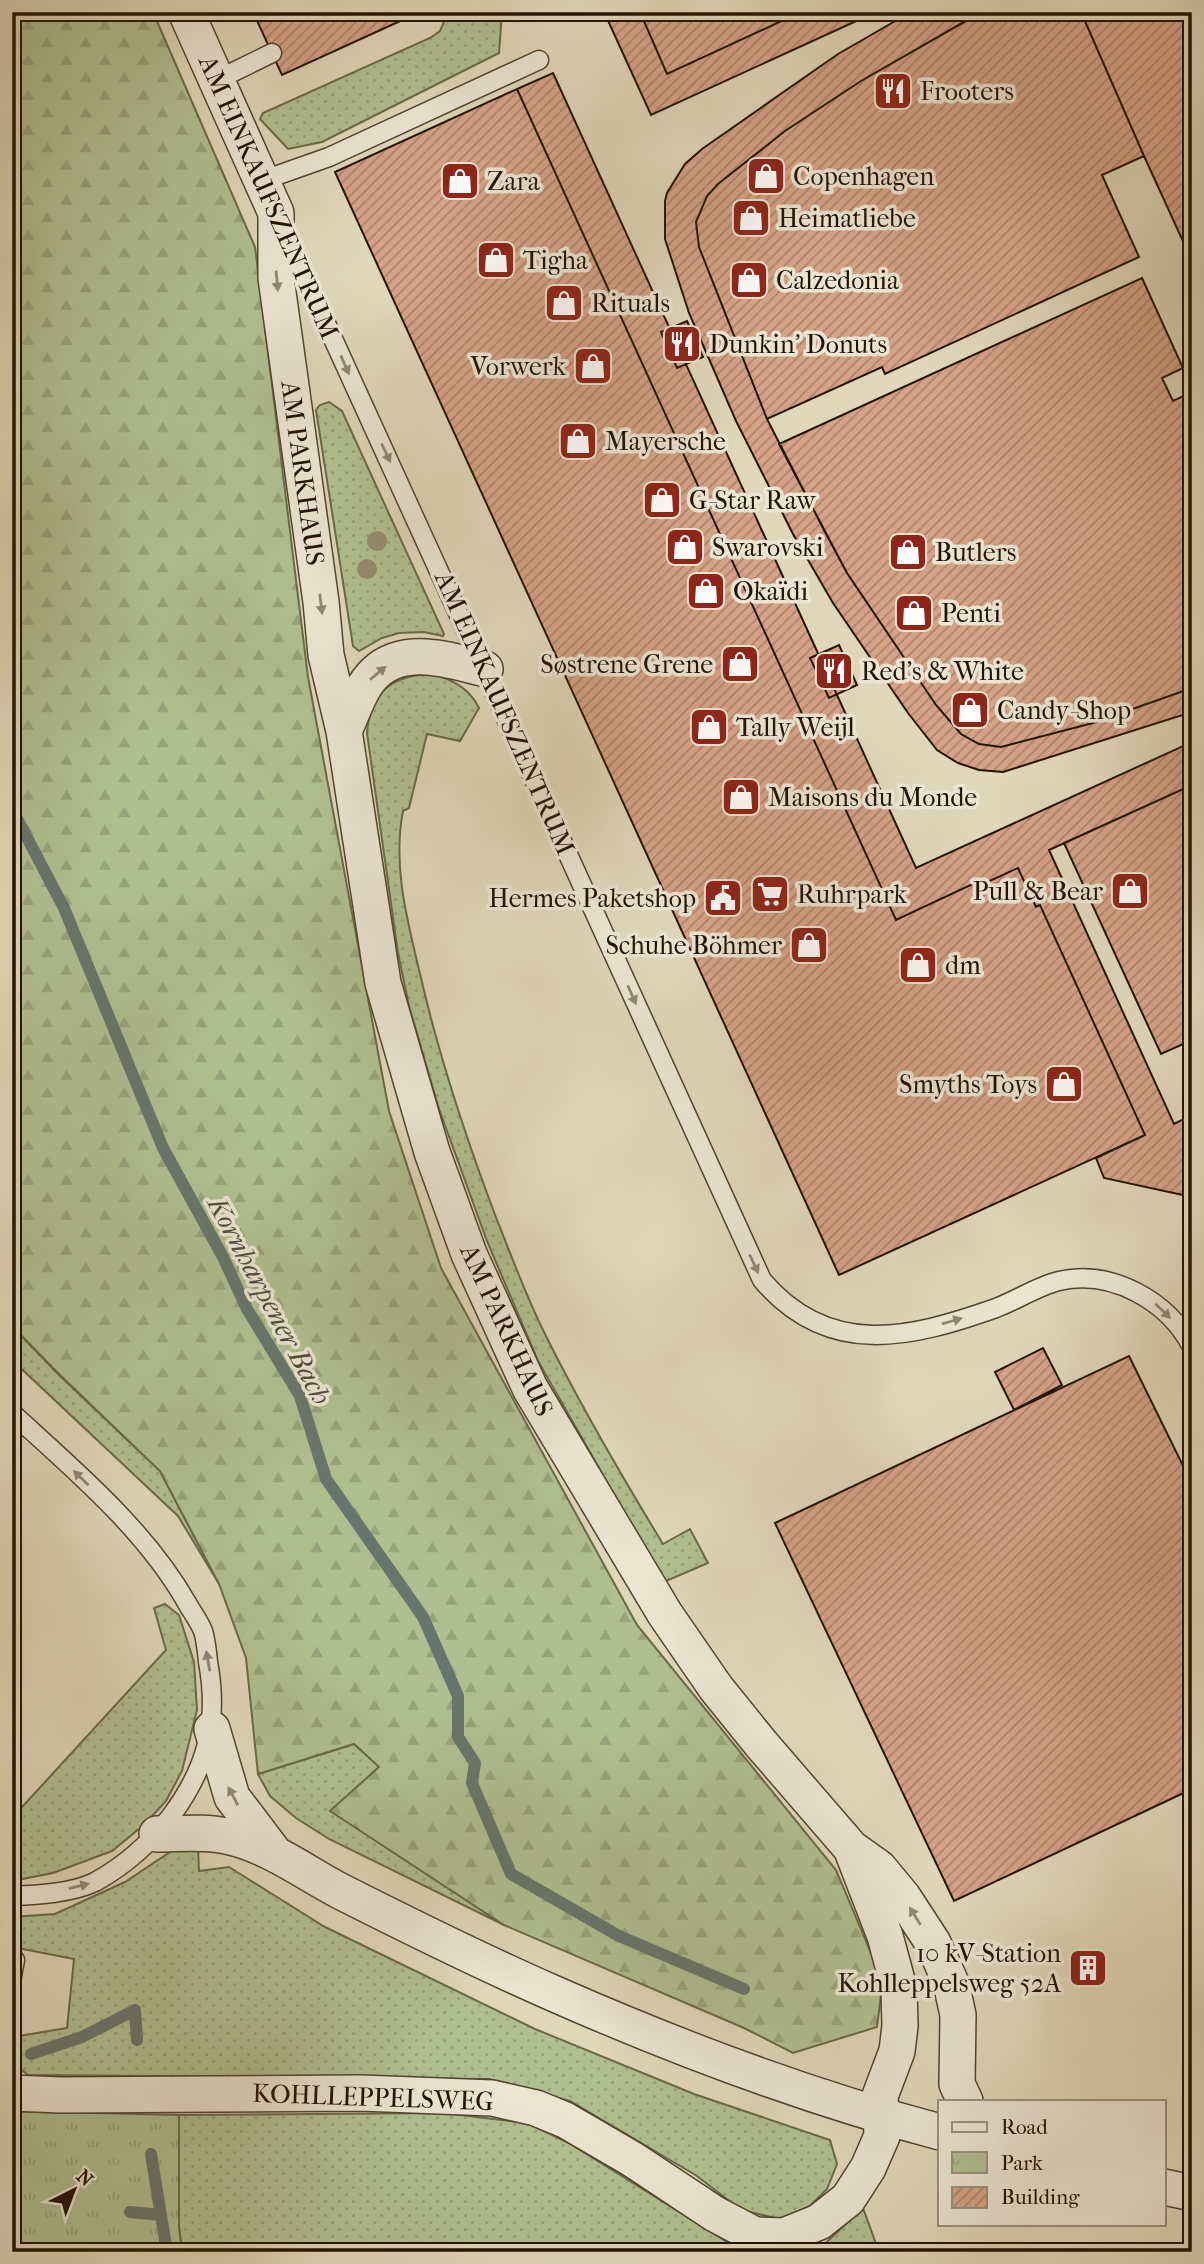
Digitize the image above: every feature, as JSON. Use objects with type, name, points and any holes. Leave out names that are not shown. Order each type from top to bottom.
[{"type":"street","name":"AM EINKAUFSZENTRUM","points":[[186,12],[276,213]]},
{"type":"street","name":"AM PARKHAUS","points":[[276,213],[276,278],[326,655],[344,731],[383,983],[432,1152],[469,1254],[530,1388],[665,1614],[716,1688],[754,1736],[851,1848],[879,1868],[903,1897],[933,1943],[951,1983],[958,2015],[957,2084],[965,2100]]},
{"type":"street","points":[[344,731],[360,695],[375,672],[402,658],[435,656],[485,669]]},
{"type":"street","points":[[212,1729],[232,1797],[273,1851]]},
{"type":"street","points":[[157,1834],[213,1833],[273,1851],[323,1882],[436,1940],[556,1995],[676,2045],[786,2086],[938,2131]]},
{"type":"street","name":"AM PARKHAUS","points":[[851,1848],[885,1936],[899,1988],[900,2026],[897,2051],[880,2096],[881,2116]]},
{"type":"street","name":"KOHLLEPPELSWEG","points":[[12,2093],[360,2093],[492,2098],[536,2108],[565,2120],[715,2214],[755,2235],[784,2236],[819,2222],[848,2199],[868,2168],[882,2136],[881,2116]]},
{"type":"street","points":[[1166,2187],[1192,2193]]},
{"type":"lane","points":[[217,80],[272,53]]},
{"type":"lane","points":[[261,181],[329,157],[539,60]]},
{"type":"lane","name":"AM EINKAUFSZENTRUM","points":[[276,213],[762,1280],[779,1299],[821,1325],[874,1337],[902,1335],[957,1320],[997,1307],[1059,1281],[1094,1278],[1128,1287],[1158,1306],[1185,1334],[1192,1347]]},
{"type":"lane","points":[[12,1413],[144,1541],[172,1577],[203,1631],[213,1689],[212,1729],[202,1760],[184,1798],[157,1834],[129,1859],[94,1882],[46,1895],[12,1896]]},
{"type":"lane","points":[[12,1959],[15,1960],[12,1976]]},
{"type":"green space","points":[[12,12],[153,12],[255,247],[308,677],[389,1111],[441,1268],[637,1625],[836,1870],[874,1960],[881,1995],[877,2027],[793,2053],[744,2028],[504,1925],[330,1811],[379,1767],[354,1744],[258,1774],[246,1658],[219,1584],[160,1471],[12,1326]]},
{"type":"green space","points":[[448,12],[502,12],[499,53],[322,142],[288,149],[260,119],[263,113],[430,38],[440,31]]},
{"type":"green space","points":[[329,402],[342,411],[443,636],[424,632],[399,633],[382,638],[359,651],[353,646],[316,410],[320,405]]},
{"type":"green space","points":[[432,674],[460,686],[471,695],[479,708],[460,741],[427,734],[409,808],[403,811],[400,874],[428,1009],[486,1190],[537,1318],[601,1440],[663,1544],[690,1529],[708,1563],[664,1582],[538,1361],[487,1241],[439,1109],[409,1006],[398,953],[367,733],[373,707],[386,688],[405,678]]},
{"type":"green space","points":[[12,1326],[160,1471],[219,1584],[178,1516],[12,1360]]},
{"type":"green space","points":[[165,1604],[179,1615],[194,1662],[197,1710],[182,1771],[166,1801],[145,1824],[112,1851],[53,1873],[12,1881],[12,1818],[166,1650],[154,1608]]},
{"type":"green space","points":[[354,1744],[380,1766],[331,1811],[504,1925],[329,1839],[296,1818],[270,1796],[258,1774]]},
{"type":"green space","points":[[198,1846],[199,1871],[229,1867],[325,1927],[535,2029],[694,2094],[830,2140],[837,2164],[827,2189],[810,2206],[784,2220],[741,2210],[697,2176],[570,2101],[489,2079],[28,2075],[13,2063],[19,2036],[67,2028],[74,1959],[12,1947],[12,1917],[55,1914],[125,1882],[173,1850]]},
{"type":"green space","points":[[12,2111],[179,2115],[179,2227],[182,2252],[25,2252],[12,2227]]},
{"type":"green space","points":[[444,2113],[527,2123],[569,2143],[743,2252],[182,2252],[179,2227],[179,2115]]},
{"type":"green space","points":[[863,2208],[879,2252],[807,2252],[817,2251]]},
{"type":"building","points":[[253,12],[420,12],[282,75]]},
{"type":"building","points":[[640,12],[667,74],[801,12],[876,12],[651,115],[605,14]]},
{"type":"building","points":[[640,12],[801,12],[667,74]]},
{"type":"building","points":[[911,12],[982,12],[861,81],[785,131],[718,184],[707,196],[696,222],[699,247],[767,419],[847,573],[936,705],[961,734],[979,744],[1001,747],[1093,723],[1192,688],[1192,712],[1003,772],[979,770],[958,763],[937,750],[908,713],[833,603],[793,534],[736,421],[689,313],[665,239],[667,193],[685,164],[702,149],[838,54]]},
{"type":"building","points":[[981,12],[1081,12],[1144,156],[1102,175],[1139,257],[885,374],[882,367],[767,419],[699,247],[696,222],[707,196],[718,184],[785,131],[861,81]]},
{"type":"building","points":[[1081,12],[1192,12],[1192,261],[1144,156]]},
{"type":"building","points":[[553,73],[916,868],[1192,742],[1192,785],[1049,850],[1174,1124],[1192,1115],[1192,1197],[1104,1178],[1096,1158],[1145,1135],[1040,905],[1036,907],[1018,868],[981,885],[979,881],[896,920],[517,89]]},
{"type":"building","points":[[517,89],[896,920],[979,881],[981,885],[1018,868],[1036,907],[1040,905],[1145,1135],[839,1275],[335,172]]},
{"type":"building","points":[[1142,278],[1183,368],[1162,378],[1173,401],[1192,392],[1192,688],[1093,723],[1001,747],[979,744],[961,734],[936,705],[847,573],[779,444]]},
{"type":"building","name":"Dunkin' Donuts","points":[[687,321],[703,357],[677,368],[661,332]]},
{"type":"building","name":"Red’s & White","points":[[839,645],[857,685],[829,698],[810,658]]},
{"type":"building","points":[[1192,785],[1192,1040],[1161,1054],[1064,843]]},
{"type":"building","points":[[1043,1348],[1062,1385],[1014,1410],[995,1372]]},
{"type":"building","points":[[1129,1356],[1192,1484],[1192,1789],[954,1901],[775,1523]]},
{"type":"building","name":"10 kV-Station Kohlleppelsweg 52A","points":[[1086,1958],[1097,1972],[1090,1978],[1079,1964]]},
{"type":"waterway","name":"Kornharpener Bach","points":[[12,809],[64,908],[163,1148],[223,1257],[247,1309],[300,1396],[326,1479],[423,1617],[458,1696],[458,1737],[475,1763],[472,1783],[511,1874],[619,1936],[744,1989]]},
{"type":"waterway","points":[[31,2054],[82,2037],[135,2010],[137,2040]]},
{"type":"waterway","points":[[151,2154],[167,2252]]},
{"type":"waterway","points":[[130,2212],[161,2215]]},
{"type":"place","name":"Frooters","points":[[893,91]]},
{"type":"place","name":"Copenhagen","points":[[766,176]]},
{"type":"place","name":"Zara","points":[[460,181]]},
{"type":"place","name":"Heimatliebe","points":[[751,218]]},
{"type":"place","name":"Tigha","points":[[496,260]]},
{"type":"place","name":"Calzedonia","points":[[749,280]]},
{"type":"place","name":"Rituals","points":[[564,303]]},
{"type":"place","name":"Dunkin' Donuts","points":[[682,344]]},
{"type":"place","name":"Vorwerk","points":[[593,366]]},
{"type":"place","name":"Mayersche","points":[[578,441]]},
{"type":"place","name":"G-Star Raw","points":[[662,500]]},
{"type":"place","name":"Swarovski","points":[[685,547]]},
{"type":"place","name":"Butlers","points":[[908,552]]},
{"type":"place","name":"Okaïdi","points":[[706,591]]},
{"type":"place","name":"Penti","points":[[914,613]]},
{"type":"place","name":"Søstrene Grene","points":[[740,664]]},
{"type":"place","name":"Red’s & White","points":[[834,671]]},
{"type":"place","name":"Candy-Shop","points":[[970,710]]},
{"type":"place","name":"Tally Weijl","points":[[709,727]]},
{"type":"place","name":"Maisons du Monde","points":[[741,797]]},
{"type":"place","name":"Pull & Bear","points":[[1130,891]]},
{"type":"place","name":"Ruhrpark","points":[[770,894]]},
{"type":"place","name":"Hermes Paketshop","points":[[723,898]]},
{"type":"place","name":"Schuhe Böhmer","points":[[809,945]]},
{"type":"place","name":"dm","points":[[918,965]]},
{"type":"place","name":"Smyths Toys","points":[[1064,1084]]},
{"type":"place","name":"10 kV-Station Kohlleppelsweg 52A","points":[[1088,1968]]}]
